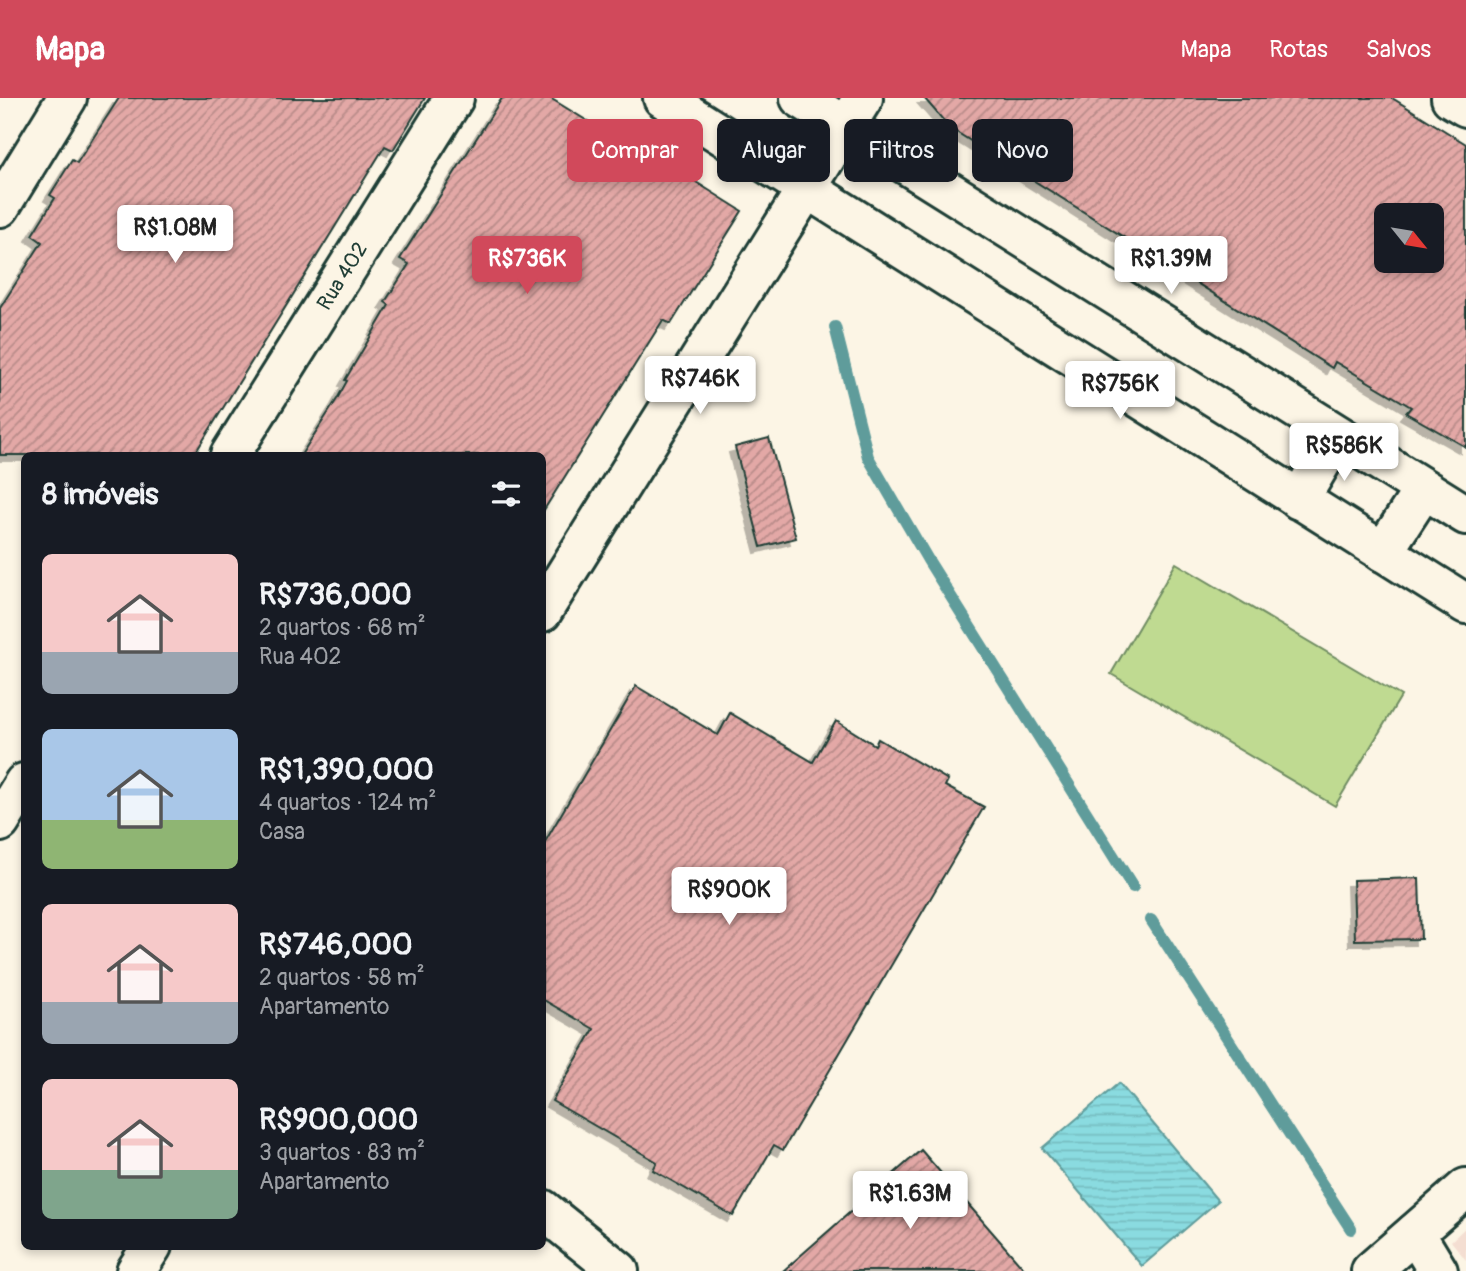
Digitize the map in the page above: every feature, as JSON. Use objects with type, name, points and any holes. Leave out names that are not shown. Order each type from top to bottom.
[{"type":"main road","points":[[0,207],[68,98]]},
{"type":"main road","name":"Rua 402","points":[[232,452],[453,98]]},
{"type":"main road","points":[[663,98],[1466,604]]},
{"type":"main road","points":[[800,98],[853,112],[1337,436],[1466,515]]},
{"type":"main road","points":[[1451,98],[1466,107]]},
{"type":"main road","points":[[546,606],[853,112]]},
{"type":"main road","points":[[1299,500],[1337,436]]},
{"type":"main road","points":[[1383,552],[1424,489]]},
{"type":"main road","points":[[0,822],[21,788]]},
{"type":"main road","points":[[1371,1271],[1466,1188]]},
{"type":"main road","points":[[546,1212],[619,1271]]},
{"type":"main road","points":[[1415,1233],[1438,1271]]},
{"type":"main road","points":[[136,1271],[149,1250]]},
{"type":"shaded area","points":[[1466,1227],[1466,1260],[1451,1241]]},
{"type":"green space","points":[[1176,563],[1401,696],[1335,806],[1111,674]]},
{"type":"water","points":[[1119,1083],[1218,1201],[1142,1266],[1042,1148]]},
{"type":"building","points":[[119,98],[425,98],[393,150],[385,146],[196,452],[21,452],[21,455],[0,455],[0,308],[42,242],[32,235],[55,198],[50,195],[72,160],[77,163]]},
{"type":"building","points":[[502,98],[550,98],[584,119],[567,119],[567,182],[696,182],[742,211],[671,324],[663,320],[546,507],[546,452],[303,452],[337,399],[347,381],[345,380],[389,305],[385,302],[409,264],[400,259]]},
{"type":"building","points":[[924,98],[1392,98],[1466,144],[1466,447],[1406,413],[1411,407],[1335,362],[1332,368],[1036,182],[1073,182],[1073,119],[972,119],[972,142],[958,133],[958,119],[942,119]]},
{"type":"building","points":[[769,438],[796,538],[761,547],[735,447]]},
{"type":"building","points":[[636,686],[718,735],[730,713],[813,762],[836,721],[875,745],[878,739],[948,780],[945,786],[984,807],[783,1150],[774,1145],[733,1216],[653,1170],[657,1162],[552,1101],[594,1029],[546,1001],[546,840]]},
{"type":"building","points":[[1419,878],[1421,939],[1355,940],[1353,880]]},
{"type":"building","points":[[921,1150],[1026,1271],[783,1271]]},
{"type":"waterway","points":[[835,327],[868,457],[928,560],[1133,887]]},
{"type":"waterway","points":[[1151,920],[1351,1229]]}]
